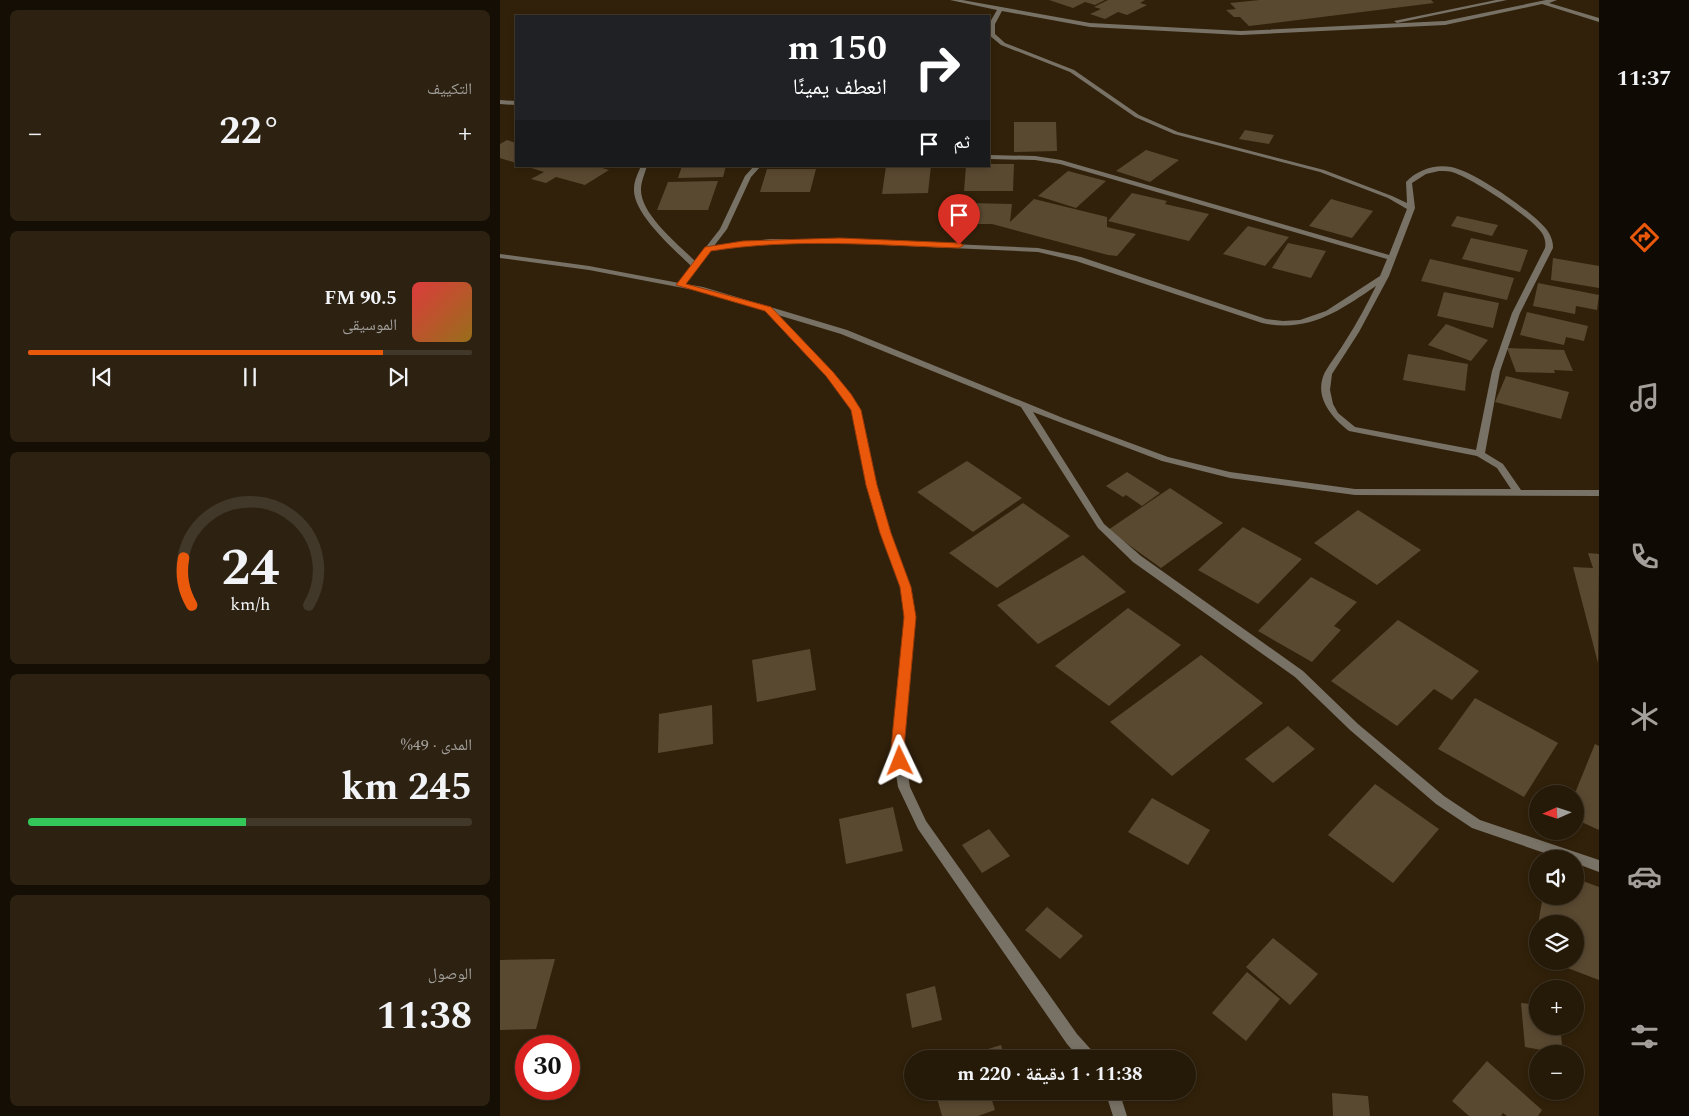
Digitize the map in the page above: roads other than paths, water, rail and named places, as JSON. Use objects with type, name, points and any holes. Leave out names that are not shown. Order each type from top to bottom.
[{"type":"street","points":[[954,0],[1090,25],[1241,33],[1446,23],[1554,0]]},
{"type":"street","points":[[1372,26],[1504,0]]},
{"type":"street","points":[[1543,2],[1599,20]]},
{"type":"street","points":[[1000,9],[992,24],[992,34],[1003,44],[1072,71],[1137,116],[1176,133],[1322,171],[1390,196],[1411,208]]},
{"type":"street","points":[[500,102],[515,103]]},
{"type":"street","points":[[990,157],[1035,158],[1061,162],[1392,258]]},
{"type":"street","points":[[644,167],[637,190],[642,206],[664,233],[695,265]]},
{"type":"street","points":[[680,285],[723,229],[748,176],[757,167]]},
{"type":"street","points":[[1480,454],[1496,371],[1516,313],[1549,248],[1550,241],[1543,229],[1469,176],[1453,169],[1436,169],[1418,173],[1409,182],[1411,208],[1386,275],[1363,322],[1326,379],[1326,399],[1336,418],[1352,429],[1480,454],[1500,466],[1518,493]]},
{"type":"street","points":[[708,249],[770,241],[840,241],[1038,250],[1078,259],[1265,321],[1283,325],[1301,324],[1326,314],[1386,275]]},
{"type":"street","points":[[500,256],[589,268],[680,285],[768,309],[844,332],[1024,405],[1165,459],[1230,475],[1355,492],[1599,492]]},
{"type":"street","points":[[768,309],[829,374],[848,396],[856,410],[871,485],[885,533],[905,587],[910,617],[898,748],[904,788],[922,825],[1072,1039],[1082,1050]]},
{"type":"street","points":[[1024,405],[1101,526],[1137,559],[1299,674],[1354,727],[1440,800],[1476,824],[1599,866]]},
{"type":"street","points":[[1115,1100],[1120,1116]]}]
